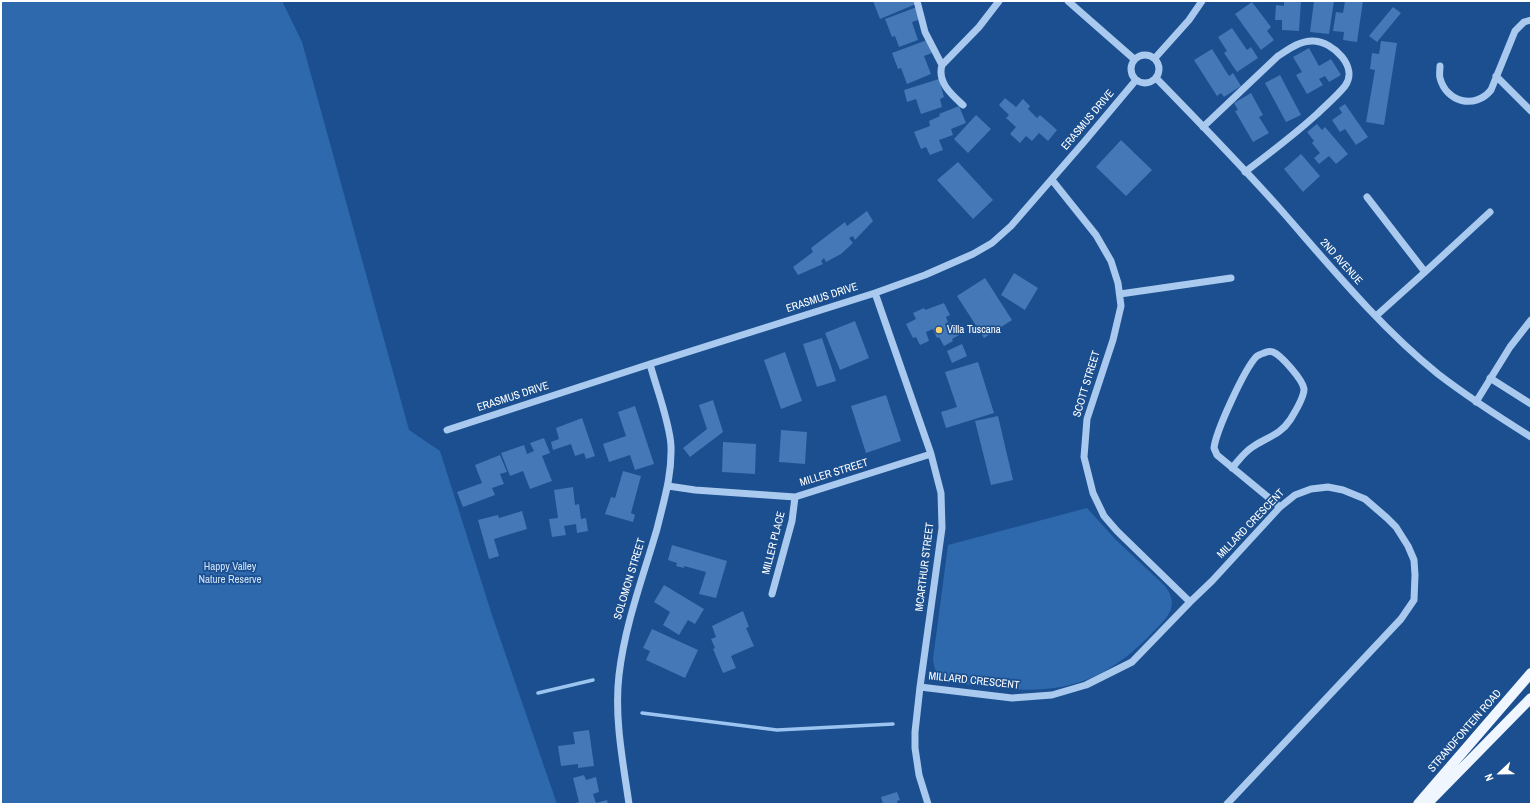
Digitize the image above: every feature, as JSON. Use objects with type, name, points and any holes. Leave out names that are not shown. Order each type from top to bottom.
[{"type":"main road","name":"STRANDFONTEIN ROAD","points":[[1418,804],[1531,673]]},
{"type":"main road","name":"STRANDFONTEIN ROAD","points":[[1427,804],[1531,698]]},
{"type":"street","points":[[917,1],[925,32],[942,65]]},
{"type":"street","points":[[963,105],[950,93],[944,84],[940,72],[942,65],[979,27],[999,1]]},
{"type":"street","points":[[1068,1],[1134,59]]},
{"type":"street","points":[[1155,58],[1189,20],[1202,1]]},
{"type":"street","points":[[1440,66],[1440,78],[1445,89],[1455,98],[1465,101],[1475,101],[1485,97],[1491,90],[1515,31],[1524,22],[1531,20]]},
{"type":"street","points":[[1203,127],[1278,56],[1292,46],[1305,41],[1315,41],[1327,44],[1338,51],[1346,64],[1349,76],[1346,85],[1294,135],[1245,172]]},
{"type":"street","points":[[1142,54],[1151,55],[1155,58],[1159,66],[1156,78],[1147,83],[1142,83],[1136,80],[1131,73],[1134,59],[1142,54]]},
{"type":"street","points":[[1496,76],[1531,111]]},
{"type":"street","name":"2ND AVENUE","points":[[1156,78],[1394,334],[1437,373],[1476,402],[1531,437]]},
{"type":"street","name":"ERASMUS DRIVE","points":[[447,430],[875,293],[949,266],[992,243],[1011,226],[1052,180],[1136,80]]},
{"type":"street","name":"SCOTT STREET","points":[[1052,180],[1096,235],[1111,261],[1118,282],[1120,294],[1121,306],[1113,340],[1087,419],[1084,457],[1093,493],[1104,516],[1117,532],[1190,602]]},
{"type":"street","points":[[1367,197],[1425,272]]},
{"type":"street","points":[[1376,316],[1490,212]]},
{"type":"street","points":[[1120,294],[1231,278]]},
{"type":"street","name":"MCARTHUR STREET","points":[[875,293],[931,454],[941,493],[942,528],[915,732],[915,748],[919,775],[928,804]]},
{"type":"street","points":[[1476,402],[1510,347],[1531,320]]},
{"type":"street","points":[[1232,468],[1245,453],[1254,446],[1284,428],[1291,418],[1303,394],[1303,386],[1300,381],[1284,361],[1274,352],[1265,352],[1255,358],[1242,381],[1215,441],[1214,448],[1217,455],[1232,468],[1280,507]]},
{"type":"street","name":"SOLOMON STREET","points":[[629,804],[618,714],[617,696],[619,673],[628,622],[646,566],[668,486],[671,444],[667,424],[650,364]]},
{"type":"street","points":[[1490,378],[1531,404]]},
{"type":"street","name":"MILLER STREET","points":[[668,486],[695,490],[795,497],[931,454]]},
{"type":"street","name":"MILLARD CRESCENT","points":[[920,686],[1012,698],[1052,695],[1086,685],[1132,662],[1212,581],[1280,507],[1295,495],[1311,489],[1328,487],[1343,490],[1365,499],[1387,518],[1408,546],[1414,560],[1414,600],[1401,619],[1227,804]]},
{"type":"street","name":"MILLER PLACE","points":[[772,594],[792,521],[795,497]]},
{"type":"green space","name":"Happy Valley Nature Reserve","points":[[1,1],[282,1],[302,42],[409,430],[440,451],[492,615],[557,804],[1,804]]},
{"type":"green space","points":[[1087,508],[1116,540],[1165,586],[1172,600],[1172,605],[1163,621],[1140,645],[1118,663],[1093,677],[1064,686],[1034,690],[1004,689],[957,683],[949,681],[938,674],[935,670],[933,659],[948,545]]},
{"type":"building","points":[[873,1],[915,1],[916,4],[880,19]]},
{"type":"building","points":[[1284,1],[1301,1],[1299,31],[1282,30],[1282,20],[1275,20],[1276,5],[1284,6]]},
{"type":"building","points":[[1314,1],[1334,1],[1329,34],[1310,32]]},
{"type":"building","points":[[1345,1],[1363,1],[1357,42],[1343,40],[1344,32],[1333,31],[1336,12],[1343,13]]},
{"type":"building","points":[[1252,2],[1271,27],[1267,31],[1274,40],[1261,50],[1235,14]]},
{"type":"building","points":[[917,7],[921,19],[912,22],[918,40],[899,47],[895,36],[892,37],[885,19]]},
{"type":"building","points":[[1393,7],[1401,13],[1377,42],[1369,36]]},
{"type":"building","points":[[1232,28],[1247,50],[1251,47],[1258,58],[1237,72],[1224,53],[1227,51],[1218,37]]},
{"type":"building","points":[[927,40],[932,53],[924,56],[931,74],[907,84],[901,68],[898,69],[892,53]]},
{"type":"building","points":[[1381,41],[1397,43],[1384,125],[1366,122],[1375,70],[1370,69],[1372,53],[1379,54]]},
{"type":"building","points":[[1309,48],[1319,66],[1331,59],[1341,75],[1329,82],[1325,76],[1319,79],[1323,85],[1307,94],[1296,75],[1302,72],[1293,57]]},
{"type":"building","points":[[1212,49],[1229,76],[1233,73],[1241,86],[1224,97],[1221,93],[1217,96],[1194,60]]},
{"type":"building","points":[[1280,75],[1301,115],[1286,122],[1265,83]]},
{"type":"building","points":[[939,79],[944,97],[940,99],[942,107],[921,114],[916,99],[907,102],[904,90]]},
{"type":"building","points":[[1251,93],[1263,115],[1259,117],[1269,133],[1253,142],[1235,111],[1238,110],[1234,103]]},
{"type":"building","points":[[1005,98],[1016,107],[1023,99],[1030,106],[1028,109],[1037,118],[1040,115],[1057,130],[1048,141],[1039,133],[1032,141],[1026,136],[1020,143],[1010,134],[1016,127],[1006,118],[1009,115],[999,105]]},
{"type":"building","points":[[1345,104],[1368,137],[1356,145],[1345,129],[1340,132],[1332,120],[1342,113],[1339,108]]},
{"type":"building","points":[[959,106],[966,123],[951,129],[953,135],[939,140],[943,150],[930,155],[926,147],[921,149],[914,132],[930,126],[929,121],[940,116],[939,114]]},
{"type":"building","points":[[976,115],[991,129],[968,153],[954,139]]},
{"type":"building","points":[[1317,124],[1322,130],[1325,127],[1348,154],[1336,164],[1329,156],[1319,164],[1314,158],[1320,153],[1312,143],[1314,141],[1307,132]]},
{"type":"building","points":[[1121,140],[1152,170],[1126,196],[1096,167]]},
{"type":"building","points":[[1301,154],[1320,176],[1303,192],[1284,169]]},
{"type":"building","points":[[958,162],[993,200],[973,219],[937,180]]},
{"type":"building","points":[[867,211],[873,221],[855,240],[853,236],[849,238],[853,243],[841,254],[826,262],[824,258],[821,261],[823,264],[798,275],[793,267],[813,252],[811,248],[845,222],[847,226]]},
{"type":"building","points":[[1014,273],[1038,288],[1025,310],[1001,295]]},
{"type":"building","points":[[985,278],[1012,320],[984,338],[957,296]]},
{"type":"building","points":[[944,303],[950,315],[946,317],[948,322],[945,324],[951,323],[959,335],[952,339],[953,341],[944,346],[939,337],[937,338],[933,329],[926,332],[929,341],[920,345],[916,337],[913,338],[906,324],[916,319],[913,313],[924,308],[925,310]]},
{"type":"building","points":[[855,321],[869,358],[840,370],[825,333]]},
{"type":"building","points":[[822,338],[836,381],[817,387],[803,344]]},
{"type":"building","points":[[962,344],[967,356],[952,363],[947,351]]},
{"type":"building","points":[[785,352],[802,401],[781,409],[764,360]]},
{"type":"building","points":[[978,362],[994,413],[946,428],[941,412],[957,407],[945,372]]},
{"type":"building","points":[[886,395],[901,441],[866,453],[851,406]]},
{"type":"building","points":[[713,400],[723,432],[690,457],[683,448],[707,429],[699,405]]},
{"type":"building","points":[[635,406],[654,464],[635,470],[630,455],[609,462],[603,444],[626,436],[618,412]]},
{"type":"building","points":[[998,416],[1013,480],[991,485],[975,421]]},
{"type":"building","points":[[582,418],[595,456],[586,459],[584,453],[575,456],[571,444],[553,450],[551,442],[559,439],[556,428]]},
{"type":"building","points":[[781,430],[807,432],[805,464],[779,462]]},
{"type":"building","points":[[544,438],[550,453],[542,456],[552,481],[530,489],[523,471],[510,476],[501,453],[524,445],[527,454],[534,451],[530,443]]},
{"type":"building","points":[[723,442],[756,444],[755,474],[722,472]]},
{"type":"building","points":[[500,455],[507,472],[500,474],[504,484],[492,488],[495,495],[463,507],[457,492],[482,483],[475,465]]},
{"type":"building","points":[[623,471],[641,476],[631,513],[635,515],[633,522],[605,514],[611,497],[615,498]]},
{"type":"building","points":[[573,487],[575,505],[579,504],[581,519],[586,518],[588,531],[577,533],[576,524],[564,526],[566,535],[552,537],[549,519],[558,518],[554,490]]},
{"type":"building","points":[[522,511],[527,529],[494,539],[499,556],[489,559],[478,520],[498,515],[499,518]]},
{"type":"building","points":[[672,545],[727,561],[716,598],[699,594],[706,572],[684,566],[684,568],[676,566],[677,563],[668,560]]},
{"type":"building","points":[[664,585],[704,609],[695,624],[688,620],[679,635],[663,625],[670,612],[654,602]]},
{"type":"building","points":[[743,611],[749,627],[746,628],[754,646],[731,656],[736,668],[723,673],[713,649],[715,648],[711,639],[716,637],[712,626]]},
{"type":"building","points":[[652,629],[698,650],[685,678],[646,660],[650,651],[643,648]]},
{"type":"building","points":[[589,730],[594,766],[578,768],[578,764],[561,766],[558,746],[575,744],[573,732]]},
{"type":"building","points":[[584,775],[586,780],[596,777],[599,792],[593,794],[596,803],[607,800],[608,804],[572,804],[579,802],[573,778]]},
{"type":"building","points":[[897,792],[900,800],[897,801],[898,804],[883,804],[881,797]]},
{"type":"waterway","points":[[538,693],[593,680]]},
{"type":"waterway","points":[[642,713],[777,730],[893,724]]},
{"type":"place","name":"Villa Tuscana","points":[[939,330]]}]
